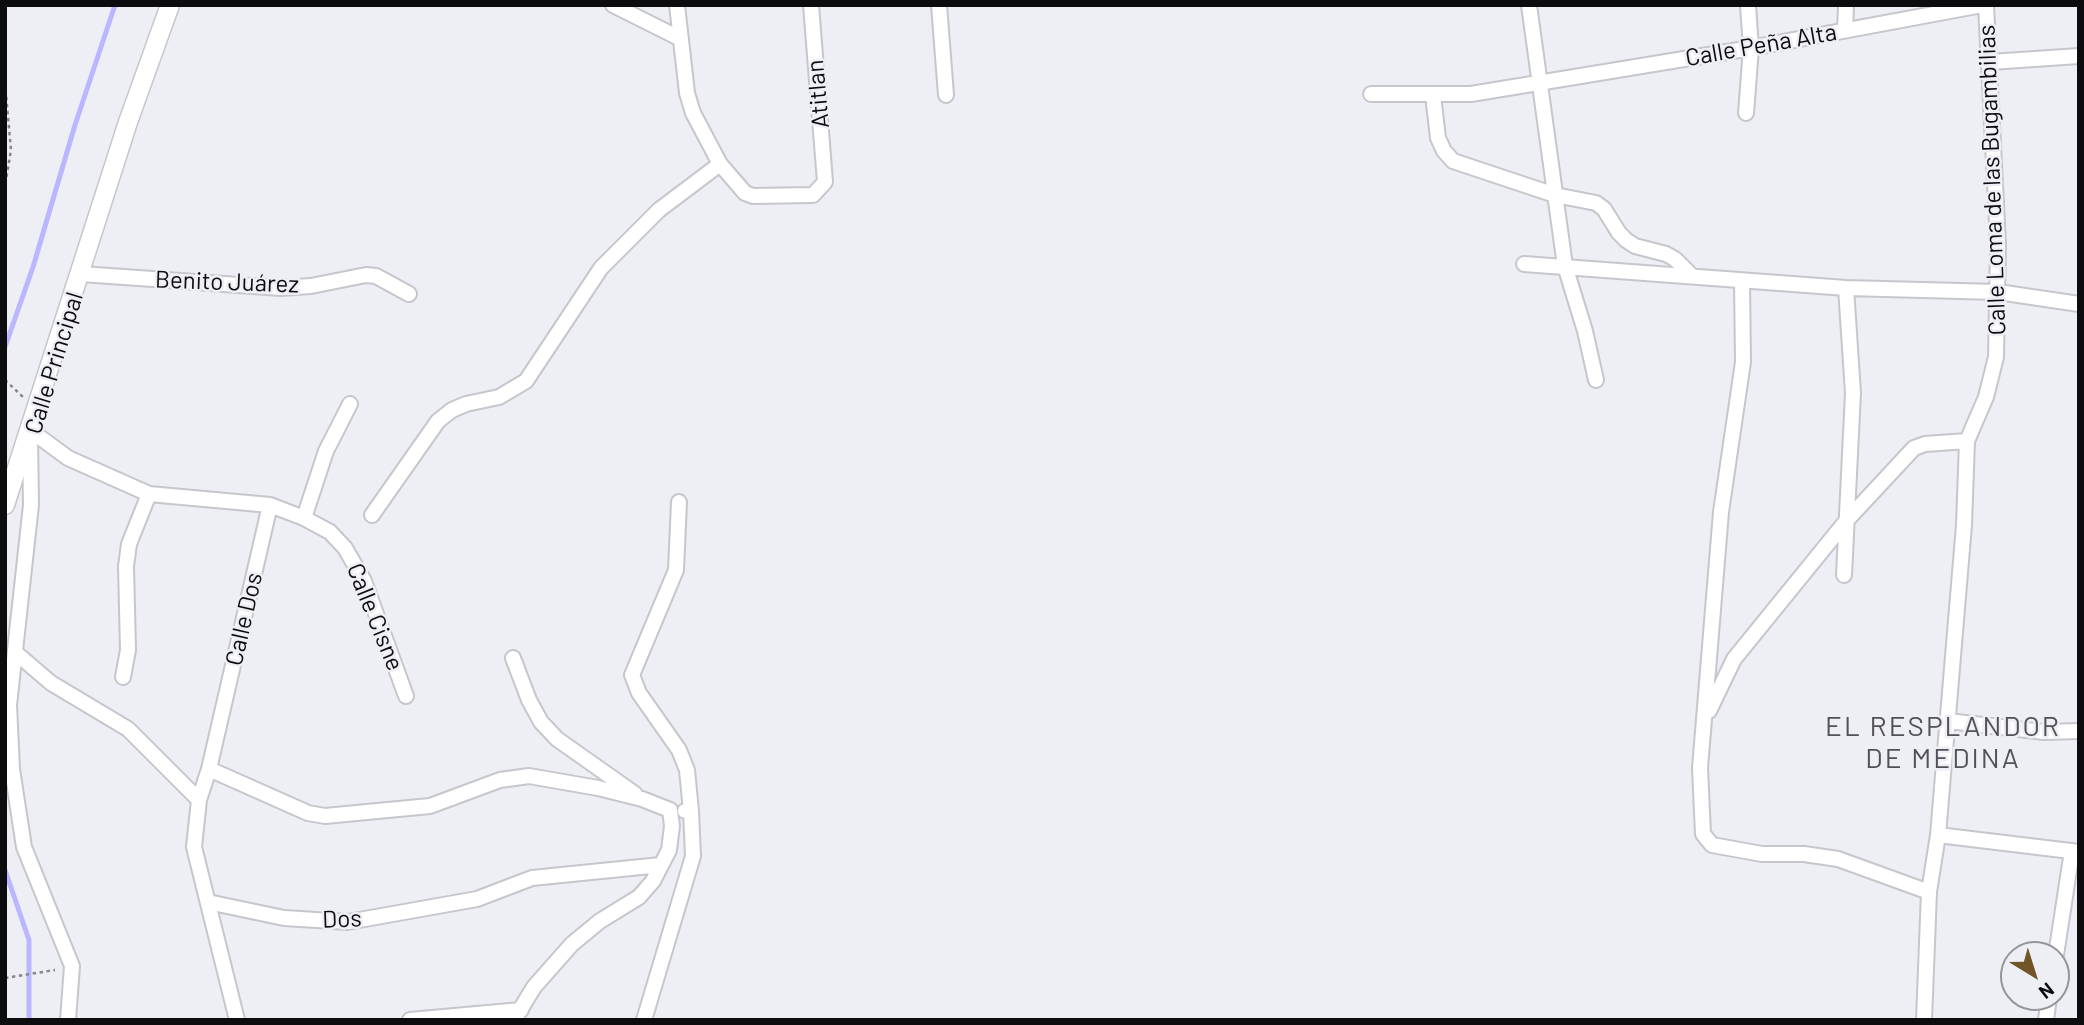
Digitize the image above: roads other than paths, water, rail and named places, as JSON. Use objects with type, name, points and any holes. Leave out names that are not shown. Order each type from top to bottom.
[{"type":"street","name":"Calle Principal","points":[[68,1020],[72,966],[24,847],[12,769],[9,705],[31,505],[30,430],[128,122],[170,5]]},
{"type":"street","points":[[613,5],[681,39]]},
{"type":"street","points":[[372,515],[438,421],[452,410],[499,397],[526,381],[601,268],[659,210],[720,164],[693,113],[687,93],[677,5]]},
{"type":"street","name":"Atitlan","points":[[720,164],[745,193],[753,196],[813,195],[825,182],[811,5]]},
{"type":"street","points":[[939,5],[946,95]]},
{"type":"street","points":[[1530,5],[1565,266],[1585,331],[1596,380]]},
{"type":"street","points":[[1746,113],[1751,48],[1748,5]]},
{"type":"street","points":[[1845,30],[1846,5]]},
{"type":"street","name":"Calle Peña Alta","points":[[1370,94],[1471,94],[1540,84],[1984,5]]},
{"type":"street","name":"Calle Loma de las Bugambilias","points":[[1924,1020],[1929,892],[1938,835],[1948,721],[1964,525],[1967,441],[1986,397],[1996,357],[1998,244],[1990,62],[1984,5]]},
{"type":"street","points":[[1990,62],[2079,56]]},
{"type":"street","points":[[1433,96],[1438,138],[1452,161],[1555,195],[1596,203],[1604,209],[1626,240],[1635,246],[1666,254],[1690,274]]},
{"type":"street","points":[[1524,264],[1690,274],[1742,281],[1846,288],[1998,292],[2079,303]]},
{"type":"street","name":"Benito Juárez","points":[[81,274],[281,288],[311,286],[366,275],[376,276],[409,294]]},
{"type":"street","points":[[1742,281],[1743,362],[1721,512],[1700,768],[1703,834],[1712,845],[1762,854],[1804,854],[1838,859],[1929,892]]},
{"type":"street","points":[[1844,575],[1853,393],[1846,288]]},
{"type":"street","points":[[5,505],[30,430],[68,458],[149,494],[270,505],[304,518],[326,451],[350,404]]},
{"type":"street","points":[[1705,719],[1734,659],[1847,520],[1914,448],[1925,444],[1967,441]]},
{"type":"street","points":[[123,677],[128,650],[126,566],[129,544],[149,494]]},
{"type":"street","points":[[644,1020],[693,856],[687,770],[679,750],[639,693],[632,675],[676,570],[679,502]]},
{"type":"street","name":"Calle Dos","points":[[237,1020],[194,847],[199,800],[209,769],[270,505]]},
{"type":"street","name":"Calle Cisne","points":[[304,518],[330,532],[352,559],[364,581],[406,696]]},
{"type":"street","points":[[16,653],[51,682],[128,729],[199,800]]},
{"type":"street","points":[[513,658],[529,700],[541,722],[557,739],[642,799]]},
{"type":"street","points":[[1948,721],[1999,729],[2079,731]]},
{"type":"street","points":[[209,769],[308,813],[325,816],[348,816],[430,806],[500,780],[528,776],[598,788],[642,799],[670,810],[691,811]]},
{"type":"street","points":[[410,1020],[521,1016],[534,987],[572,944],[639,897],[653,881],[669,850],[673,826],[670,810]]},
{"type":"street","points":[[1938,835],[2076,852],[2059,941]]},
{"type":"street","name":"Dos","points":[[208,902],[284,918],[348,922],[477,899],[532,877],[661,865]]},
{"type":"waterway","points":[[5,347],[33,267],[75,125],[115,5]]},
{"type":"waterway","points":[[5,870],[29,940],[29,1020]]},
{"type":"district","name":"EL RESPLANDOR DE MEDINA","points":[[1943,743]]}]
